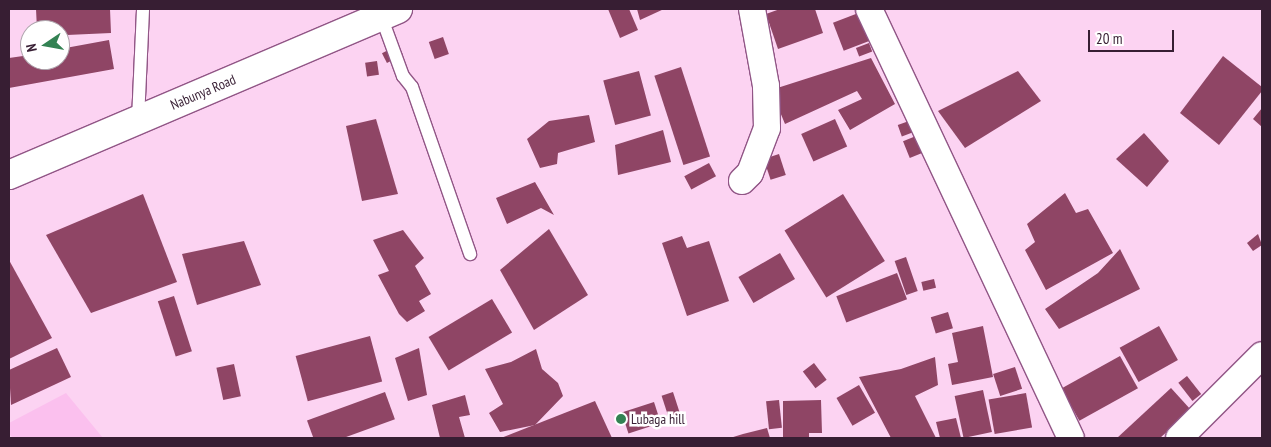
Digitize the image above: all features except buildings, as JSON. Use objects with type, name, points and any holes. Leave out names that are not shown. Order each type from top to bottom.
[{"type":"main road","name":"Nabunya Road","points":[[9,176],[390,12]]},
{"type":"street","points":[[742,181],[750,173],[767,128],[766,86],[752,9]]},
{"type":"street","points":[[869,9],[1071,438]]},
{"type":"street","points":[[1179,438],[1262,355]]},
{"type":"lane","points":[[138,120],[143,9]]},
{"type":"lane","points":[[390,12],[403,76],[412,87],[470,254]]},
{"type":"shaded area","points":[[66,393],[103,438],[13,438],[9,434],[9,423]]},
{"type":"place","name":"Lubaga hill","points":[[621,419]]}]
